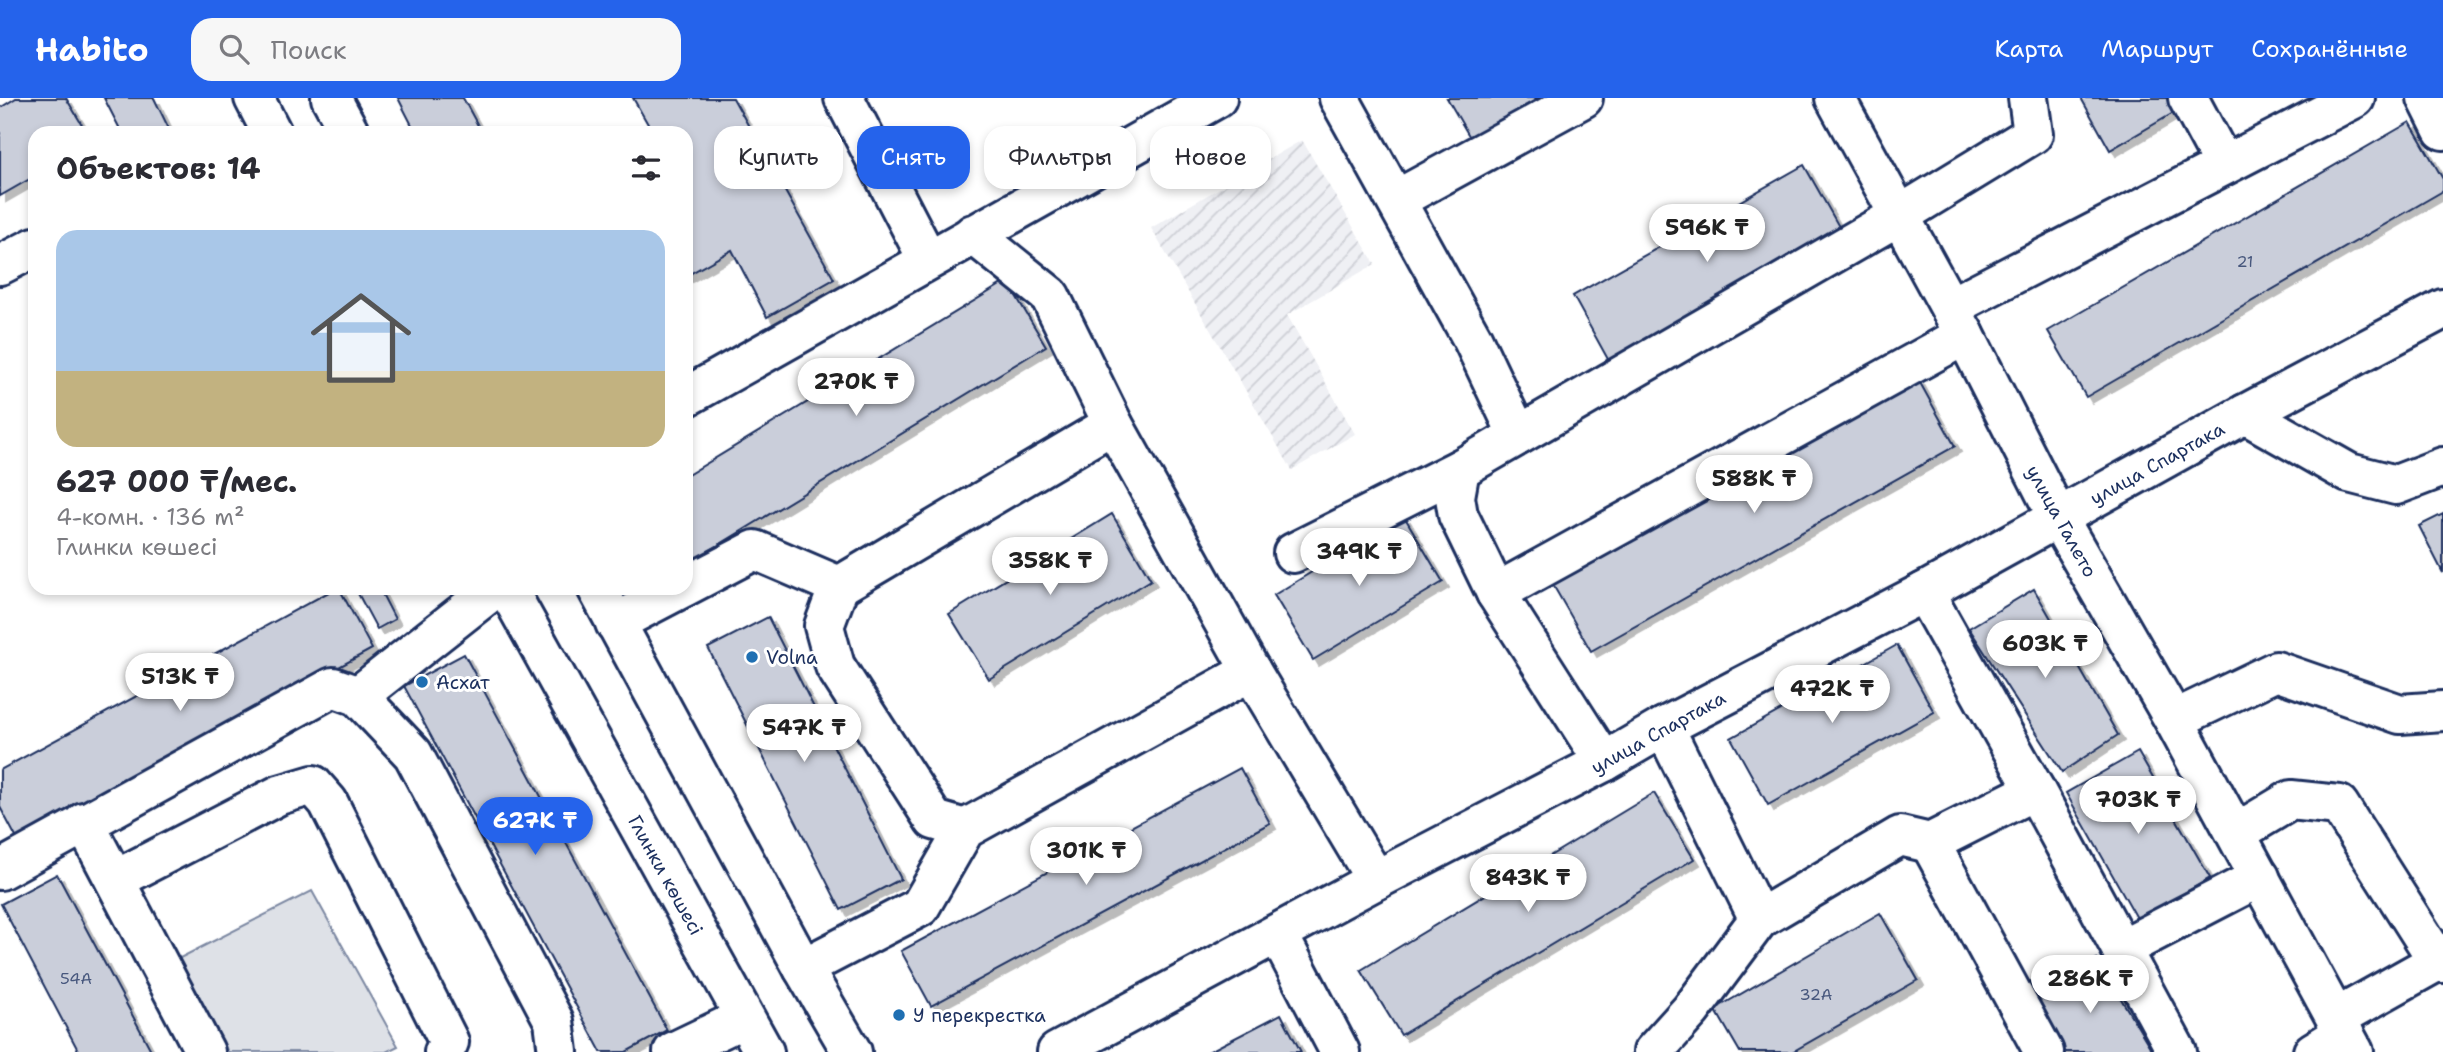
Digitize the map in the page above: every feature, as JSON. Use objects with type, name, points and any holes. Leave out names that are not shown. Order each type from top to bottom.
[{"type":"street","points":[[254,98],[268,126]]},
{"type":"street","points":[[331,98],[346,126]]},
{"type":"street","points":[[844,98],[928,260]]},
{"type":"street","points":[[693,393],[1217,98]]},
{"type":"street","points":[[1340,98],[1473,340],[1518,435]]},
{"type":"street","points":[[1395,200],[1583,98]]},
{"type":"street","name":"улица Галето","points":[[1835,98],[1958,321],[2058,518],[2260,877],[2337,1039]]},
{"type":"street","points":[[1293,553],[1460,469],[1900,215],[2033,134],[2028,98]]},
{"type":"street","points":[[2188,98],[2224,165]]},
{"type":"street","points":[[1496,593],[2224,165],[2355,98]]},
{"type":"street","points":[[974,234],[1050,296],[1113,424],[1251,671],[1376,880]]},
{"type":"street","points":[[0,265],[28,251]]},
{"type":"street","name":"улица Спартака","points":[[1057,1052],[1376,880],[1604,762],[1664,727],[1924,592],[2245,414],[2443,309]]},
{"type":"street","points":[[2245,414],[2349,473],[2396,485],[2443,467]]},
{"type":"street","points":[[965,829],[934,820],[835,666],[824,626],[839,586],[1113,424]]},
{"type":"street","points":[[1460,469],[1455,497],[1458,515],[1496,593],[1604,762]]},
{"type":"street","points":[[693,582],[755,550],[839,586]]},
{"type":"street","points":[[1924,592],[2177,1052]]},
{"type":"street","points":[[358,696],[486,595]]},
{"type":"street","name":"Глинки көшесі","points":[[511,595],[764,1052]]},
{"type":"street","points":[[601,595],[803,968],[852,1052]]},
{"type":"street","points":[[615,622],[668,595]]},
{"type":"street","points":[[803,968],[920,907],[965,829],[1251,671]]},
{"type":"street","points":[[2174,720],[2276,671],[2400,714],[2443,711]]},
{"type":"street","points":[[0,870],[333,687],[358,696],[413,754],[554,1021],[558,1052]]},
{"type":"street","points":[[1664,727],[1759,919]]},
{"type":"street","points":[[115,880],[279,795],[313,785],[328,802],[449,1042],[444,1052]]},
{"type":"street","points":[[1653,1052],[1691,1010],[1759,919],[1900,836],[1930,843],[2035,790]]},
{"type":"street","points":[[2236,833],[2291,800],[2339,805],[2441,962],[2337,1039]]},
{"type":"street","points":[[85,822],[205,1052]]},
{"type":"street","points":[[1930,843],[2044,1052]]},
{"type":"street","points":[[2121,949],[2260,877]]},
{"type":"street","points":[[1278,934],[1340,1052]]},
{"type":"street","points":[[673,1052],[744,1018]]},
{"type":"shaded area","points":[[1302,140],[1375,264],[1287,315],[1355,434],[1292,470],[1151,228],[1218,189],[1271,189],[1271,158]]},
{"type":"shaded area","points":[[312,891],[398,1046],[386,1052],[228,1052],[178,959]]},
{"type":"building","points":[[16,98],[66,98],[83,126],[28,126],[28,180],[0,196],[0,108]]},
{"type":"building","points":[[104,98],[154,98],[168,126],[118,126]]},
{"type":"building","points":[[398,98],[463,98],[478,126],[412,126]]},
{"type":"building","points":[[633,98],[733,98],[749,126],[714,126],[714,189],[784,189],[834,279],[767,317],[732,250],[693,272],[693,126],[649,126]]},
{"type":"building","points":[[1447,98],[1546,98],[1472,141]]},
{"type":"building","points":[[2081,98],[2167,98],[2175,112],[2110,150]]},
{"type":"building","points":[[2410,122],[2443,179],[2443,191],[2086,397],[2048,331]]},
{"type":"building","points":[[1804,165],[1842,232],[1610,363],[1573,296]]},
{"type":"building","points":[[1007,281],[1046,346],[693,561],[693,472]]},
{"type":"building","points":[[1918,379],[1955,446],[1591,651],[1553,585]]},
{"type":"building","points":[[1112,514],[1151,580],[989,679],[949,614]]},
{"type":"building","points":[[2443,514],[2443,573],[2419,526]]},
{"type":"building","points":[[1404,516],[1443,582],[1313,660],[1274,595]]},
{"type":"building","points":[[2034,589],[2118,735],[2062,772],[1969,628]]},
{"type":"building","points":[[323,595],[343,595],[372,649],[18,841],[0,807],[0,770]]},
{"type":"building","points":[[359,595],[383,595],[395,619],[377,629]]},
{"type":"building","points":[[768,617],[901,879],[841,910],[708,648]]},
{"type":"building","points":[[1897,645],[1934,712],[1768,805],[1731,738]]},
{"type":"building","points":[[464,654],[667,1030],[626,1052],[601,1052],[404,686]]},
{"type":"building","points":[[2138,752],[2210,878],[2138,920],[2066,793]]},
{"type":"building","points":[[1240,768],[1270,823],[931,1006],[901,951]]},
{"type":"building","points":[[1654,793],[1694,859],[1401,1035],[1361,970]]},
{"type":"building","points":[[57,874],[152,1052],[79,1052],[1,904]]},
{"type":"building","points":[[1880,913],[1918,980],[1792,1052],[1740,1052],[1715,1009]]},
{"type":"building","points":[[2097,959],[2153,1052],[2064,1052],[2032,999]]},
{"type":"building","points":[[1281,1014],[1301,1052],[1208,1052]]},
{"type":"place","name":"Volna","points":[[752,657]]},
{"type":"place","name":"Асхат","points":[[422,682]]},
{"type":"place","name":"У перекрестка","points":[[899,1015]]}]
